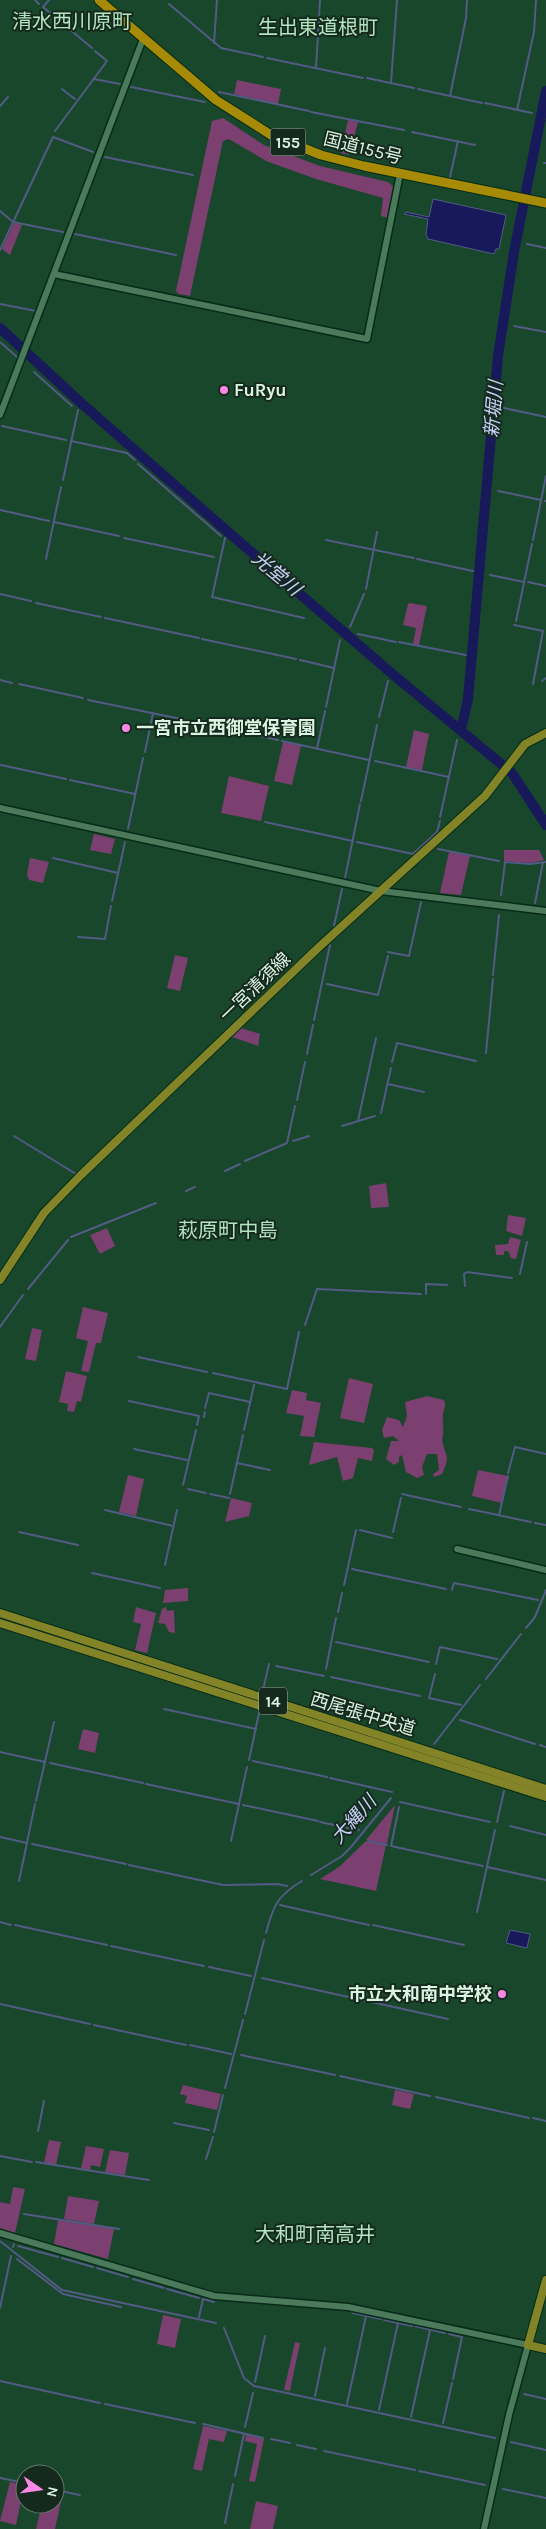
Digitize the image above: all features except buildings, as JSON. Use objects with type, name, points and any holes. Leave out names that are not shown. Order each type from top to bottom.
[{"type":"highway","name":"国道155号","points":[[99,0],[216,100],[271,135],[321,155],[400,174],[546,204]]},
{"type":"main road","name":"一宮清須線","points":[[0,1280],[44,1213],[68,1188],[253,1009],[463,817],[505,773],[526,744],[546,733]]},
{"type":"main road","name":"西尾張中央道","points":[[0,1613],[546,1789]]},
{"type":"main road","name":"西尾張中央道","points":[[0,1623],[546,1797]]},
{"type":"main road","points":[[546,2280],[528,2345],[546,2349]]},
{"type":"street","points":[[0,416],[144,39]]},
{"type":"street","points":[[54,274],[367,339],[400,174]]},
{"type":"street","points":[[0,808],[381,891],[546,911]]},
{"type":"street","points":[[458,1550],[546,1570]]},
{"type":"street","points":[[0,2233],[214,2296],[348,2307],[528,2345],[509,2415],[484,2529]]},
{"type":"shaded area","points":[[237,80],[281,89],[278,104],[234,94]]},
{"type":"shaded area","points":[[223,118],[264,145],[320,166],[388,182],[395,188],[388,218],[381,216],[383,198],[316,179],[266,161],[229,139],[223,141],[190,296],[179,294],[176,291],[212,121]]},
{"type":"shaded area","points":[[348,120],[358,122],[349,155],[341,153]]},
{"type":"shaded area","points":[[433,199],[506,215],[499,249],[496,249],[494,254],[428,239],[426,234],[428,219],[404,214],[406,212],[429,217]]},
{"type":"shaded area","points":[[14,223],[22,225],[10,255],[2,249]]},
{"type":"shaded area","points":[[408,604],[427,606],[419,645],[413,644],[416,628],[403,625]]},
{"type":"shaded area","points":[[414,730],[429,734],[422,770],[406,767]]},
{"type":"shaded area","points":[[283,742],[301,746],[292,785],[274,781]]},
{"type":"shaded area","points":[[229,776],[269,786],[261,821],[221,813]]},
{"type":"shaded area","points":[[94,834],[115,839],[111,854],[90,850]]},
{"type":"shaded area","points":[[504,850],[539,850],[544,860],[530,863],[504,861]]},
{"type":"shaded area","points":[[449,852],[470,856],[461,895],[440,893]]},
{"type":"shaded area","points":[[30,858],[49,862],[43,883],[29,880],[27,875]]},
{"type":"shaded area","points":[[175,955],[188,958],[180,991],[167,988]]},
{"type":"shaded area","points":[[241,1028],[260,1034],[258,1046],[232,1037]]},
{"type":"shaded area","points":[[386,1183],[389,1207],[371,1208],[369,1186]]},
{"type":"shaded area","points":[[508,1215],[526,1218],[522,1236],[506,1231]]},
{"type":"shaded area","points":[[107,1228],[115,1246],[100,1254],[90,1235]]},
{"type":"shaded area","points":[[510,1237],[521,1240],[516,1259],[511,1258],[508,1251],[504,1251],[504,1255],[496,1255],[495,1245],[508,1244]]},
{"type":"shaded area","points":[[83,1307],[108,1313],[101,1343],[96,1343],[89,1372],[81,1371],[88,1341],[76,1338]]},
{"type":"shaded area","points":[[32,1328],[42,1330],[36,1361],[25,1359]]},
{"type":"shaded area","points":[[66,1371],[87,1376],[81,1402],[77,1401],[74,1412],[67,1411],[68,1404],[59,1402]]},
{"type":"shaded area","points":[[349,1378],[373,1384],[364,1423],[340,1418]]},
{"type":"shaded area","points":[[292,1390],[307,1393],[306,1400],[321,1403],[314,1437],[300,1436],[304,1416],[286,1413]]},
{"type":"shaded area","points":[[427,1396],[444,1400],[445,1402],[442,1440],[447,1460],[442,1474],[434,1477],[433,1474],[439,1470],[437,1454],[427,1454],[422,1467],[424,1475],[417,1478],[406,1472],[402,1455],[399,1457],[399,1462],[394,1465],[386,1459],[391,1441],[399,1441],[393,1436],[384,1438],[382,1430],[387,1417],[399,1420],[403,1427],[407,1416],[405,1402]]},
{"type":"shaded area","points":[[314,1442],[372,1448],[374,1450],[372,1461],[358,1458],[353,1478],[343,1481],[337,1457],[309,1465]]},
{"type":"shaded area","points":[[478,1470],[508,1476],[502,1503],[472,1496]]},
{"type":"shaded area","points":[[128,1475],[144,1479],[136,1516],[119,1512]]},
{"type":"shaded area","points":[[231,1498],[252,1503],[249,1516],[225,1522]]},
{"type":"shaded area","points":[[188,1588],[188,1601],[163,1603],[165,1590]]},
{"type":"shaded area","points":[[136,1607],[156,1613],[147,1653],[135,1650],[141,1624],[133,1622]]},
{"type":"shaded area","points":[[166,1607],[167,1611],[174,1610],[175,1633],[169,1632],[165,1624],[158,1623],[162,1609]]},
{"type":"shaded area","points":[[83,1729],[99,1733],[95,1753],[78,1749]]},
{"type":"shaded area","points":[[395,1805],[387,1844],[366,1840]]},
{"type":"shaded area","points":[[366,1841],[386,1845],[376,1891],[320,1879],[339,1867]]},
{"type":"shaded area","points":[[510,1930],[530,1934],[527,1948],[506,1943]]},
{"type":"shaded area","points":[[183,2085],[221,2094],[217,2110],[185,2103],[187,2096],[180,2094]]},
{"type":"shaded area","points":[[395,2090],[414,2094],[410,2109],[392,2105]]},
{"type":"shaded area","points":[[49,2140],[61,2142],[56,2165],[44,2163]]},
{"type":"shaded area","points":[[86,2146],[104,2149],[100,2167],[91,2165],[90,2170],[81,2168]]},
{"type":"shaded area","points":[[110,2150],[129,2153],[125,2175],[105,2172]]},
{"type":"shaded area","points":[[13,2187],[25,2189],[15,2233],[0,2228],[0,2202],[10,2204]]},
{"type":"shaded area","points":[[68,2196],[99,2201],[94,2224],[64,2219]]},
{"type":"shaded area","points":[[58,2220],[114,2229],[108,2259],[54,2244]]},
{"type":"shaded area","points":[[163,2315],[181,2319],[175,2348],[157,2344]]},
{"type":"shaded area","points":[[295,2342],[300,2343],[290,2391],[284,2390]]},
{"type":"shaded area","points":[[203,2426],[227,2431],[224,2442],[209,2439],[202,2471],[193,2469]]},
{"type":"shaded area","points":[[246,2435],[264,2439],[255,2482],[249,2481],[257,2444],[245,2441]]},
{"type":"shaded area","points":[[10,2482],[15,2483],[15,2514],[18,2514],[16,2525],[0,2521]]},
{"type":"shaded area","points":[[256,2501],[278,2506],[273,2529],[250,2529]]},
{"type":"shaded area","points":[[40,2514],[58,2514],[55,2529],[36,2529]]},
{"type":"waterway","points":[[35,0],[39,4]]},
{"type":"waterway","points":[[49,0],[43,7],[92,48]]},
{"type":"waterway","points":[[214,43],[217,0]]},
{"type":"waterway","points":[[316,68],[320,0]]},
{"type":"waterway","points":[[391,83],[397,0]]},
{"type":"waterway","points":[[450,96],[466,18],[467,0]]},
{"type":"waterway","points":[[517,110],[534,32],[536,0]]},
{"type":"waterway","points":[[169,4],[221,48],[263,57]]},
{"type":"waterway","points":[[55,131],[107,61],[95,51]]},
{"type":"waterway","points":[[267,58],[363,78]]},
{"type":"waterway","points":[[367,78],[414,88]]},
{"type":"waterway","points":[[94,79],[120,84]]},
{"type":"waterway","points":[[131,87],[205,102]]},
{"type":"waterway","points":[[62,89],[75,99]]},
{"type":"waterway","points":[[418,89],[482,103]]},
{"type":"waterway","name":"新堀川","points":[[461,730],[468,699],[498,356],[514,252],[546,91]]},
{"type":"waterway","points":[[219,92],[309,111]]},
{"type":"waterway","points":[[0,106],[8,97]]},
{"type":"waterway","points":[[485,103],[532,113]]},
{"type":"waterway","points":[[311,112],[404,130]]},
{"type":"waterway","points":[[412,132],[475,145]]},
{"type":"waterway","points":[[0,250],[53,137],[93,152]]},
{"type":"waterway","points":[[450,177],[458,141]]},
{"type":"waterway","points":[[105,157],[193,175]]},
{"type":"waterway","points":[[0,211],[13,222],[63,232]]},
{"type":"waterway","points":[[75,234],[176,255]]},
{"type":"waterway","points":[[527,244],[546,248]]},
{"type":"waterway","points":[[0,304],[36,311]]},
{"type":"waterway","points":[[514,326],[546,332]]},
{"type":"waterway","name":"光堂川","points":[[0,328],[80,402],[227,531],[390,672],[512,773],[546,825]]},
{"type":"waterway","points":[[0,342],[17,357]]},
{"type":"waterway","points":[[34,372],[72,406]]},
{"type":"waterway","name":"光堂川","points":[[79,406],[80,402]]},
{"type":"waterway","points":[[504,408],[546,417]]},
{"type":"waterway","points":[[63,480],[78,410]]},
{"type":"waterway","points":[[2,426],[66,440]]},
{"type":"waterway","points":[[71,441],[127,453],[135,460]]},
{"type":"waterway","points":[[138,464],[221,536]]},
{"type":"waterway","points":[[533,540],[546,476]]},
{"type":"waterway","points":[[46,559],[61,487]]},
{"type":"waterway","points":[[498,491],[541,500]]},
{"type":"waterway","points":[[0,510],[49,521]]},
{"type":"waterway","points":[[54,522],[119,536]]},
{"type":"waterway","points":[[366,589],[377,532]]},
{"type":"waterway","points":[[124,538],[214,557]]},
{"type":"waterway","points":[[225,538],[212,597],[304,618]]},
{"type":"waterway","points":[[326,540],[414,558]]},
{"type":"waterway","points":[[516,621],[532,544]]},
{"type":"waterway","points":[[417,559],[473,571]]},
{"type":"waterway","points":[[490,575],[524,582]]},
{"type":"waterway","points":[[528,582],[546,586]]},
{"type":"waterway","points":[[0,594],[31,601]]},
{"type":"waterway","points":[[350,627],[364,594]]},
{"type":"waterway","points":[[36,603],[101,617]]},
{"type":"waterway","points":[[105,618],[199,638]]},
{"type":"waterway","points":[[514,625],[543,631],[533,684]]},
{"type":"waterway","points":[[358,634],[396,642]]},
{"type":"waterway","points":[[202,639],[296,659]]},
{"type":"waterway","points":[[326,707],[340,640]]},
{"type":"waterway","points":[[399,642],[466,655]]},
{"type":"waterway","points":[[300,660],[334,668]]},
{"type":"waterway","points":[[542,681],[546,678]]},
{"type":"waterway","points":[[0,680],[12,683]]},
{"type":"waterway","points":[[379,717],[388,681]]},
{"type":"waterway","points":[[19,684],[83,698]]},
{"type":"waterway","points":[[88,700],[181,719]]},
{"type":"waterway","points":[[317,749],[325,711]]},
{"type":"waterway","points":[[145,752],[153,713]]},
{"type":"waterway","points":[[185,720],[278,740]]},
{"type":"waterway","points":[[361,801],[377,725]]},
{"type":"waterway","points":[[440,817],[457,740]]},
{"type":"waterway","points":[[282,741],[369,760]]},
{"type":"waterway","points":[[128,829],[143,758]]},
{"type":"waterway","points":[[375,761],[449,777]]},
{"type":"waterway","points":[[1,765],[66,779]]},
{"type":"waterway","points":[[70,780],[135,794]]},
{"type":"waterway","points":[[345,878],[360,804]]},
{"type":"waterway","points":[[357,842],[413,854],[437,832],[440,821]]},
{"type":"waterway","points":[[265,822],[353,841]]},
{"type":"waterway","points":[[112,901],[125,842]]},
{"type":"waterway","points":[[438,849],[499,861]]},
{"type":"waterway","points":[[53,858],[118,873]]},
{"type":"waterway","points":[[501,895],[505,862],[530,864],[546,862]]},
{"type":"waterway","points":[[535,903],[543,862]]},
{"type":"waterway","points":[[334,926],[342,889]]},
{"type":"waterway","points":[[388,952],[409,956],[421,902]]},
{"type":"waterway","points":[[78,937],[105,939],[111,906]]},
{"type":"waterway","points":[[493,975],[499,915]]},
{"type":"waterway","points":[[314,1020],[330,945]]},
{"type":"waterway","points":[[327,984],[378,995],[388,956]]},
{"type":"waterway","points":[[486,1053],[493,979]]},
{"type":"waterway","points":[[307,1054],[313,1025]]},
{"type":"waterway","points":[[358,1121],[376,1038]]},
{"type":"waterway","points":[[392,1062],[397,1043],[476,1061]]},
{"type":"waterway","points":[[297,1100],[305,1062]]},
{"type":"waterway","points":[[381,1113],[391,1068]]},
{"type":"waterway","points":[[388,1084],[424,1092]]},
{"type":"waterway","points":[[245,1161],[287,1143],[295,1106]]},
{"type":"waterway","points":[[342,1126],[375,1116]]},
{"type":"waterway","points":[[14,1136],[76,1174]]},
{"type":"waterway","points":[[293,1141],[309,1136]]},
{"type":"waterway","points":[[225,1171],[240,1164]]},
{"type":"waterway","points":[[186,1191],[195,1187]]},
{"type":"waterway","points":[[71,1237],[156,1203]]},
{"type":"waterway","points":[[28,1289],[68,1240]]},
{"type":"waterway","points":[[520,1274],[527,1242]]},
{"type":"waterway","points":[[465,1286],[464,1274],[467,1272],[512,1278]]},
{"type":"waterway","points":[[426,1294],[426,1284],[447,1285]]},
{"type":"waterway","points":[[305,1325],[317,1289],[421,1294]]},
{"type":"waterway","points":[[0,1327],[23,1295]]},
{"type":"waterway","points":[[213,1373],[287,1389],[299,1332]]},
{"type":"waterway","points":[[138,1357],[207,1372]]},
{"type":"waterway","points":[[244,1430],[254,1385]]},
{"type":"waterway","points":[[205,1408],[209,1393],[250,1402]]},
{"type":"waterway","points":[[129,1401],[199,1416],[197,1425]]},
{"type":"waterway","points":[[204,1417],[205,1412]]},
{"type":"waterway","points":[[183,1485],[196,1430]]},
{"type":"waterway","points":[[230,1494],[243,1435]]},
{"type":"waterway","points":[[508,1473],[515,1447],[546,1454]]},
{"type":"waterway","points":[[134,1449],[187,1460]]},
{"type":"waterway","points":[[237,1463],[270,1470]]},
{"type":"waterway","points":[[499,1515],[508,1476]]},
{"type":"waterway","points":[[188,1489],[206,1493]]},
{"type":"waterway","points":[[210,1494],[229,1498]]},
{"type":"waterway","points":[[402,1494],[461,1507]]},
{"type":"waterway","points":[[393,1532],[401,1498]]},
{"type":"waterway","points":[[469,1509],[531,1522]]},
{"type":"waterway","points":[[105,1510],[173,1526]]},
{"type":"waterway","points":[[165,1565],[177,1510]]},
{"type":"waterway","points":[[535,1523],[546,1525]]},
{"type":"waterway","points":[[344,1585],[356,1530]]},
{"type":"waterway","points":[[360,1530],[392,1538]]},
{"type":"waterway","points":[[19,1532],[78,1545]]},
{"type":"waterway","points":[[352,1569],[446,1589]]},
{"type":"waterway","points":[[92,1573],[160,1588]]},
{"type":"waterway","points":[[452,1590],[454,1583],[538,1600]]},
{"type":"waterway","name":"大縄川","points":[[526,1628],[535,1617],[546,1590]]},
{"type":"waterway","points":[[338,1612],[342,1593]]},
{"type":"waterway","points":[[326,1669],[336,1618]]},
{"type":"waterway","name":"大縄川","points":[[486,1679],[521,1634]]},
{"type":"waterway","points":[[336,1642],[429,1662]]},
{"type":"waterway","points":[[436,1664],[440,1647],[497,1659]]},
{"type":"waterway","points":[[263,1690],[269,1664]]},
{"type":"waterway","points":[[276,1666],[324,1676]]},
{"type":"waterway","points":[[435,1674],[429,1698],[461,1705]]},
{"type":"waterway","points":[[331,1677],[420,1696]]},
{"type":"waterway","name":"大縄川","points":[[434,1744],[480,1685]]},
{"type":"waterway","points":[[164,1709],[256,1729]]},
{"type":"waterway","points":[[249,1760],[259,1713]]},
{"type":"waterway","points":[[460,1720],[535,1744]]},
{"type":"waterway","points":[[36,1801],[54,1722]]},
{"type":"waterway","points":[[540,1745],[546,1747]]},
{"type":"waterway","points":[[0,1752],[45,1762]]},
{"type":"waterway","points":[[253,1761],[327,1777]]},
{"type":"waterway","points":[[50,1763],[143,1783]]},
{"type":"waterway","points":[[231,1841],[247,1767]]},
{"type":"waterway","points":[[330,1778],[392,1792]]},
{"type":"waterway","points":[[146,1784],[239,1804]]},
{"type":"waterway","points":[[497,1822],[504,1791]]},
{"type":"waterway","name":"大縄川","points":[[311,1875],[342,1856],[391,1798]]},
{"type":"waterway","points":[[400,1802],[490,1822]]},
{"type":"waterway","points":[[19,1881],[35,1804]]},
{"type":"waterway","points":[[243,1805],[318,1821]]},
{"type":"waterway","points":[[399,1807],[391,1846],[483,1866]]},
{"type":"waterway","points":[[320,1822],[359,1830]]},
{"type":"waterway","points":[[510,1826],[546,1835]]},
{"type":"waterway","points":[[477,1912],[495,1830]]},
{"type":"waterway","points":[[0,1837],[27,1843]]},
{"type":"waterway","points":[[368,1841],[387,1845]]},
{"type":"waterway","points":[[32,1844],[126,1864]]},
{"type":"waterway","points":[[129,1865],[223,1885]]},
{"type":"waterway","points":[[487,1867],[546,1880]]},
{"type":"waterway","name":"大縄川","points":[[266,1933],[277,1902],[302,1881]]},
{"type":"waterway","points":[[225,1885],[277,1884],[287,1886]]},
{"type":"waterway","points":[[280,1905],[369,1925]]},
{"type":"waterway","points":[[0,1922],[11,1925]]},
{"type":"waterway","points":[[15,1925],[107,1945]]},
{"type":"waterway","points":[[373,1925],[464,1945]]},
{"type":"waterway","name":"大縄川","points":[[245,2014],[264,1940]]},
{"type":"waterway","points":[[111,1946],[204,1966]]},
{"type":"waterway","points":[[209,1967],[251,1976]]},
{"type":"waterway","points":[[262,1978],[353,1998]]},
{"type":"waterway","points":[[358,1999],[448,2019]]},
{"type":"waterway","points":[[0,2004],[90,2024]]},
{"type":"waterway","name":"大縄川","points":[[225,2088],[243,2020]]},
{"type":"waterway","points":[[94,2025],[186,2045]]},
{"type":"waterway","points":[[190,2045],[231,2054]]},
{"type":"waterway","points":[[241,2055],[335,2075]]},
{"type":"waterway","points":[[340,2076],[430,2096]]},
{"type":"waterway","name":"大縄川","points":[[214,2132],[223,2095]]},
{"type":"waterway","points":[[436,2097],[529,2118]]},
{"type":"waterway","points":[[38,2131],[44,2101]]},
{"type":"waterway","points":[[533,2118],[546,2121]]},
{"type":"waterway","points":[[174,2123],[209,2130]]},
{"type":"waterway","name":"大縄川","points":[[206,2159],[213,2137]]},
{"type":"waterway","points":[[0,2156],[32,2162]]},
{"type":"waterway","points":[[36,2162],[149,2180]]},
{"type":"waterway","points":[[24,2214],[119,2229]]},
{"type":"waterway","points":[[0,2241],[62,2290],[216,2323]]},
{"type":"waterway","points":[[18,2246],[58,2257]]},
{"type":"waterway","points":[[0,2308],[11,2256]]},
{"type":"waterway","points":[[62,2258],[93,2267]]},
{"type":"waterway","points":[[17,2259],[63,2294],[121,2307]]},
{"type":"waterway","points":[[97,2268],[128,2277]]},
{"type":"waterway","points":[[133,2279],[164,2288]]},
{"type":"waterway","points":[[167,2289],[199,2298]]},
{"type":"waterway","points":[[203,2299],[214,2302]]},
{"type":"waterway","points":[[199,2317],[203,2299]]},
{"type":"waterway","points":[[353,2313],[381,2319]]},
{"type":"waterway","points":[[347,2404],[366,2316]]},
{"type":"waterway","points":[[384,2320],[412,2326]]},
{"type":"waterway","points":[[379,2410],[398,2323]]},
{"type":"waterway","points":[[415,2326],[445,2333]]},
{"type":"waterway","points":[[224,2328],[244,2378],[254,2386],[495,2438]]},
{"type":"waterway","points":[[411,2417],[430,2330]]},
{"type":"waterway","points":[[449,2334],[462,2337],[453,2379]]},
{"type":"waterway","points":[[255,2382],[265,2336]]},
{"type":"waterway","points":[[315,2396],[325,2348]]},
{"type":"waterway","points":[[0,2381],[100,2403]]},
{"type":"waterway","points":[[443,2423],[452,2383]]},
{"type":"waterway","points":[[245,2427],[253,2393]]},
{"type":"waterway","points":[[524,2394],[546,2399]]},
{"type":"waterway","points":[[105,2404],[195,2423]]},
{"type":"waterway","points":[[203,2424],[263,2438]]},
{"type":"waterway","points":[[235,2476],[244,2434]]},
{"type":"waterway","points":[[271,2439],[290,2443]]},
{"type":"waterway","points":[[511,2442],[546,2450]]},
{"type":"waterway","points":[[297,2445],[316,2449]]},
{"type":"waterway","points":[[324,2451],[415,2470]]},
{"type":"waterway","points":[[419,2471],[485,2485]]},
{"type":"waterway","points":[[0,2478],[15,2481]]},
{"type":"waterway","points":[[225,2523],[233,2484]]},
{"type":"waterway","points":[[503,2489],[546,2498]]},
{"type":"waterway","points":[[65,2492],[80,2495]]},
{"type":"place","name":"FuRyu","points":[[224,390]]},
{"type":"place","name":"一宮市立西御堂保育園","points":[[126,728]]},
{"type":"place","name":"市立大和南中学校","points":[[502,1994]]},
{"type":"district","name":"清水西川原町","points":[[72,21]]},
{"type":"district","name":"生出東道根町","points":[[318,27]]},
{"type":"district","name":"萩原町中島","points":[[228,1230]]},
{"type":"district","name":"大和町南高井","points":[[315,2234]]}]
